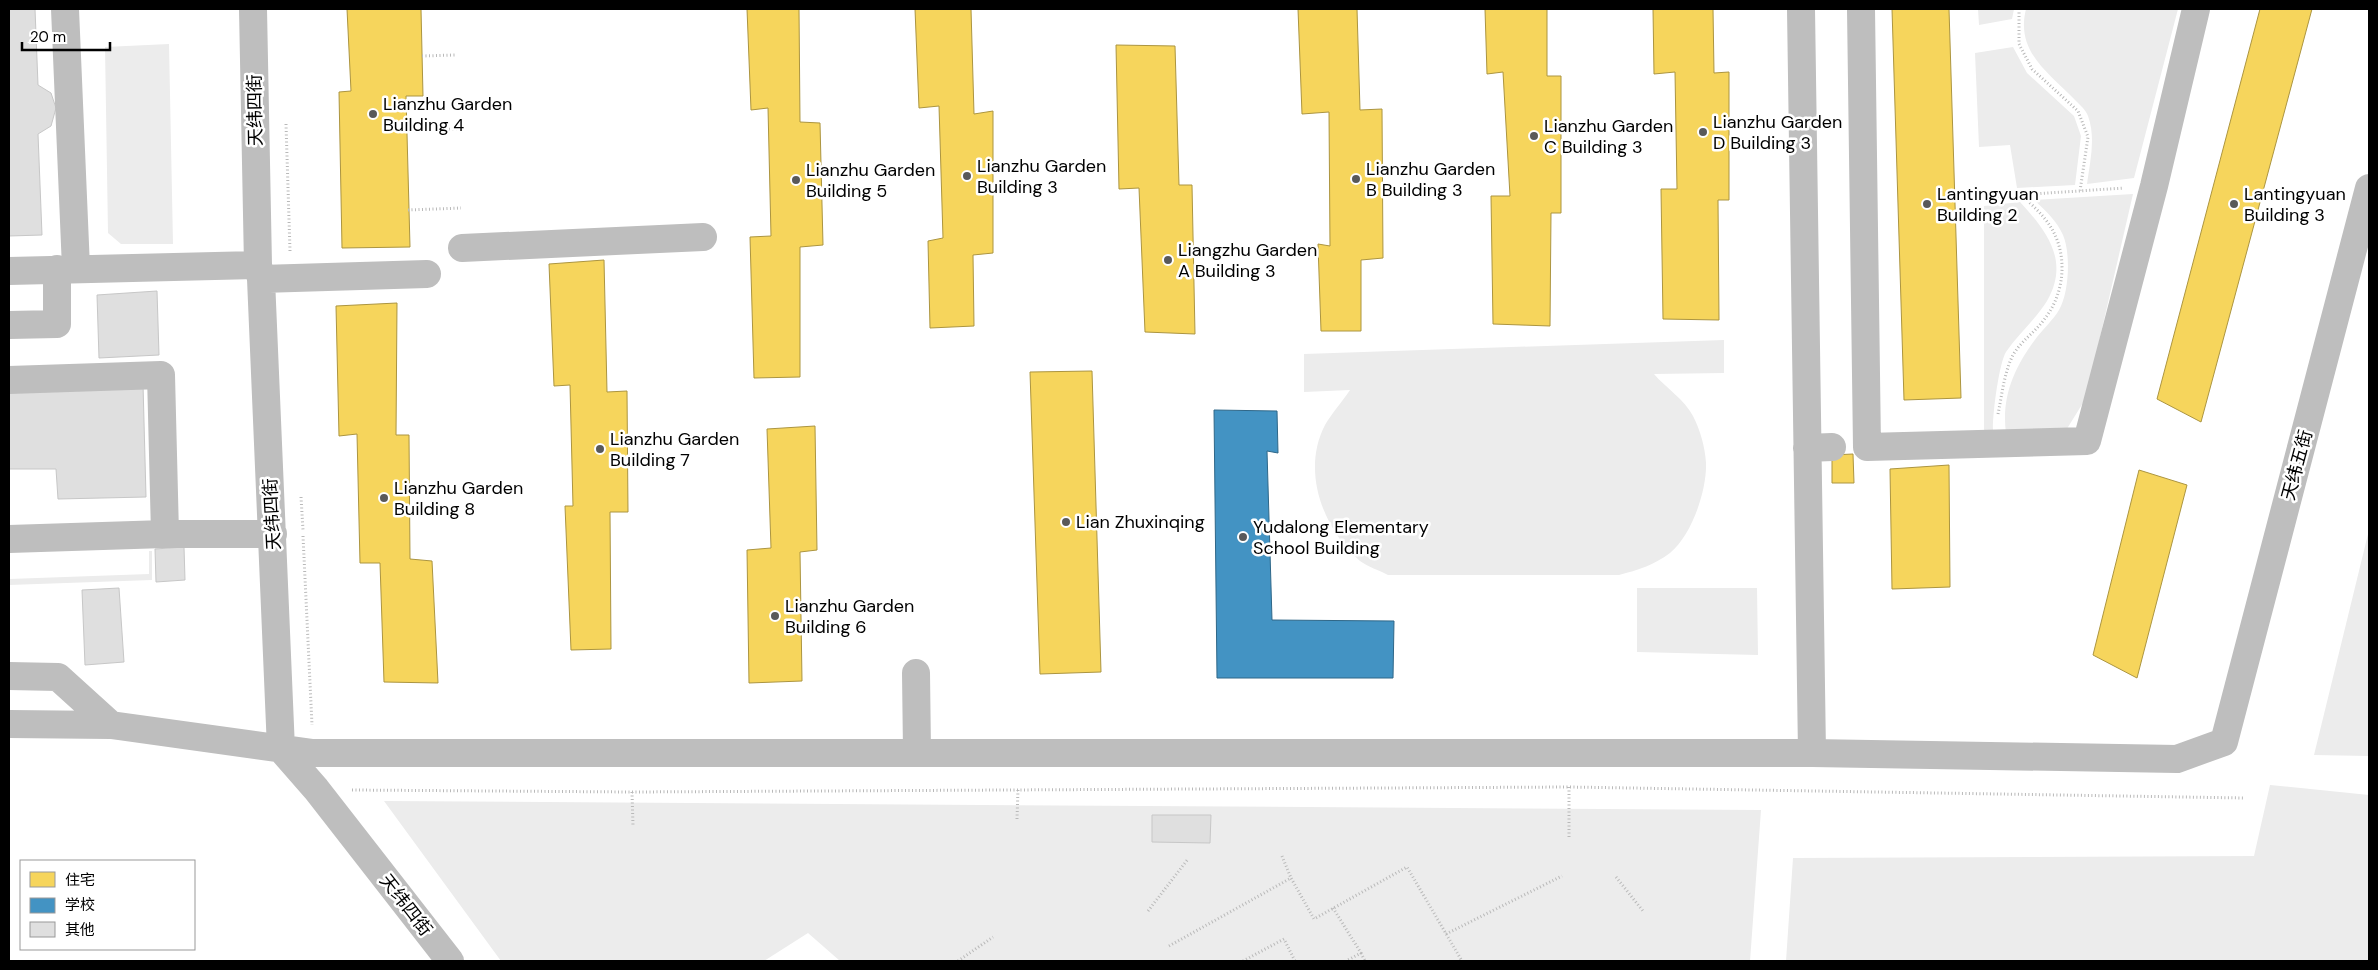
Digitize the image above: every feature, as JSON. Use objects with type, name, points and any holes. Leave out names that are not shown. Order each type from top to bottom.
[{"type":"street","points":[[9,324],[57,324],[67,269],[65,9]]},
{"type":"street","name":"天纬四街","points":[[253,9],[259,272],[273,534],[281,749],[316,789],[450,961]]},
{"type":"street","points":[[9,724],[111,725],[313,753],[1812,754],[1819,448],[1801,9]]},
{"type":"street","points":[[1861,9],[1867,447],[2087,441],[2154,186],[2196,9]]},
{"type":"street","name":"天纬五街","points":[[1812,754],[2177,759],[2224,742],[2369,188]]},
{"type":"street","points":[[462,248],[703,237]]},
{"type":"street","points":[[9,271],[67,269],[259,272],[291,279],[427,274]]},
{"type":"street","points":[[9,380],[160,376],[165,534]]},
{"type":"street","points":[[9,539],[165,534],[273,534]]},
{"type":"street","points":[[916,673],[917,752]]},
{"type":"street","points":[[9,676],[58,677],[111,725]]},
{"type":"path","points":[[2019,9],[2017,21],[2019,44],[2032,69],[2078,111],[2088,137],[2080,191]]},
{"type":"path","points":[[422,56],[456,55]]},
{"type":"path","points":[[286,115],[291,279]]},
{"type":"path","points":[[407,131],[458,130]]},
{"type":"path","points":[[1988,196],[2154,186]]},
{"type":"path","points":[[2001,443],[1998,416],[2004,383],[2013,355],[2043,321],[2056,301],[2064,274],[2059,246],[2046,219],[2020,195]]},
{"type":"path","points":[[408,210],[460,208]]},
{"type":"path","points":[[302,496],[313,753]]},
{"type":"path","points":[[316,789],[632,792],[1018,788],[1570,787],[2244,798]]},
{"type":"path","points":[[1569,836],[1570,787]]},
{"type":"path","points":[[1017,820],[1018,788]]},
{"type":"path","points":[[632,792],[633,826]]},
{"type":"path","points":[[1282,856],[1291,878],[1314,919],[1407,867],[1462,961]]},
{"type":"path","points":[[1148,911],[1188,859]]},
{"type":"path","points":[[1446,934],[1562,876]]},
{"type":"path","points":[[1616,877],[1643,911]]},
{"type":"path","points":[[1169,946],[1291,878]]},
{"type":"path","points":[[1333,908],[1365,961]]},
{"type":"path","points":[[958,961],[993,936]]},
{"type":"path","points":[[1243,961],[1284,939],[1296,961]]},
{"type":"path","points":[[1346,961],[1361,953]]},
{"type":"shaded area","points":[[1978,9],[2014,9],[2012,19],[1979,25]]},
{"type":"shaded area","points":[[2026,9],[2178,9],[2134,178],[2087,184],[2092,141],[2088,116],[2083,108],[2037,61],[2030,50],[2024,24]]},
{"type":"shaded area","points":[[169,44],[173,244],[121,244],[108,233],[105,47]]},
{"type":"shaded area","points":[[2013,47],[2027,73],[2074,116],[2081,136],[2075,185],[2017,188],[2010,145],[1979,147],[1975,53]]},
{"type":"shaded area","points":[[2133,194],[2086,398],[2065,432],[2006,433],[2006,406],[2011,382],[2029,348],[2059,310],[2067,284],[2068,263],[2066,243],[2063,235],[2054,220],[2034,200]]},
{"type":"shaded area","points":[[2020,202],[2039,224],[2052,247],[2056,260],[2054,286],[2038,314],[2016,339],[2003,358],[1996,390],[1993,431],[1984,432],[1984,206]]},
{"type":"shaded area","points":[[1724,340],[1724,373],[1654,374],[1685,405],[1693,416],[1705,450],[1706,474],[1697,511],[1685,535],[1670,553],[1652,564],[1619,575],[1388,575],[1360,561],[1347,548],[1326,516],[1316,480],[1315,461],[1318,443],[1325,425],[1350,390],[1304,392],[1304,354]]},
{"type":"shaded area","points":[[2369,530],[2369,756],[2314,755]]},
{"type":"shaded area","points":[[149,551],[152,551],[152,580],[9,585],[9,579],[149,574]]},
{"type":"shaded area","points":[[1637,588],[1757,588],[1758,655],[1637,652]]},
{"type":"shaded area","points":[[2270,785],[2369,795],[2369,961],[1786,961],[1793,858],[2254,856]]},
{"type":"shaded area","points":[[384,801],[1761,810],[1750,961],[840,961],[808,933],[764,961],[501,961]]},
{"type":"building: 住宅","name":"Lianzhu Garden Building 4","points":[[347,9],[421,9],[423,96],[406,96],[410,247],[342,248],[339,92],[351,91]]},
{"type":"building: 住宅","name":"Lianzhu Garden Building 5","points":[[747,9],[799,9],[800,122],[820,123],[823,245],[800,247],[800,377],[754,378],[750,237],[771,236],[768,108],[751,110]]},
{"type":"building: 住宅","name":"Lianzhu Garden Building 3","points":[[915,9],[971,9],[974,114],[993,111],[993,253],[973,255],[974,326],[930,328],[928,241],[943,238],[939,106],[919,108]]},
{"type":"building: 住宅","name":"Lianzhu Garden B Building 3","points":[[1298,9],[1357,9],[1360,110],[1382,109],[1383,258],[1361,260],[1361,331],[1321,331],[1318,244],[1330,246],[1329,112],[1302,114]]},
{"type":"building: 住宅","name":"Lianzhu Garden C Building 3","points":[[1485,9],[1547,9],[1547,76],[1561,76],[1561,213],[1551,213],[1550,326],[1493,324],[1491,196],[1510,196],[1503,72],[1487,74]]},
{"type":"building: 住宅","name":"Lianzhu Garden D Building 3","points":[[1653,9],[1713,9],[1714,73],[1729,72],[1729,200],[1718,200],[1719,320],[1663,319],[1661,189],[1677,189],[1675,72],[1654,74]]},
{"type":"building: 住宅","name":"Lantingyuan Building 2","points":[[1892,9],[1949,9],[1961,398],[1904,400]]},
{"type":"building: 住宅","name":"Lantingyuan Building 3","points":[[2260,9],[2312,9],[2201,422],[2157,399]]},
{"type":"building: 住宅","name":"Liangzhu Garden A Building 3","points":[[1116,45],[1175,46],[1179,185],[1192,185],[1195,334],[1145,332],[1139,188],[1119,189]]},
{"type":"building: 住宅","name":"Lianzhu Garden Building 7","points":[[604,260],[607,392],[627,391],[628,512],[610,512],[611,649],[571,650],[565,506],[573,506],[570,385],[554,386],[549,264]]},
{"type":"building: 住宅","name":"Lianzhu Garden Building 8","points":[[397,303],[396,435],[409,435],[410,559],[432,561],[438,683],[384,682],[380,563],[360,563],[357,434],[339,436],[336,306]]},
{"type":"building: 住宅","name":"Lian Zhuxinqing","points":[[1092,371],[1101,672],[1040,674],[1030,372]]},
{"type":"building: 住宅","name":"Lianzhu Garden Building 6","points":[[815,426],[817,550],[800,552],[802,681],[749,683],[747,550],[771,548],[767,429]]},
{"type":"building: 住宅","points":[[1853,454],[1854,483],[1832,483],[1832,455]]},
{"type":"building: 住宅","points":[[1949,465],[1950,587],[1892,589],[1890,469]]},
{"type":"building: 住宅","points":[[2139,470],[2187,485],[2137,678],[2093,655]]},
{"type":"building: 学校","name":"Yudalong Elementary School Building","points":[[1214,410],[1277,411],[1278,453],[1267,451],[1272,620],[1394,621],[1393,678],[1217,678]]},
{"type":"building: 其他","points":[[9,9],[35,9],[38,85],[51,93],[56,108],[51,126],[38,134],[42,235],[9,236]]},
{"type":"building: 其他","points":[[157,291],[159,355],[99,358],[97,295]]},
{"type":"building: 其他","points":[[143,384],[146,497],[58,499],[56,469],[9,469],[9,387]]},
{"type":"building: 其他","points":[[184,547],[185,580],[156,582],[155,549]]},
{"type":"building: 其他","points":[[119,588],[124,662],[85,665],[82,590]]},
{"type":"building: 其他","points":[[1152,815],[1211,815],[1210,843],[1152,842]]},
{"type":"place","name":"Lianzhu Garden Building 4","points":[[373,114]]},
{"type":"place","name":"Lianzhu Garden D Building 3","points":[[1703,132]]},
{"type":"place","name":"Lianzhu Garden C Building 3","points":[[1534,136]]},
{"type":"place","name":"Lianzhu Garden Building 3","points":[[967,176]]},
{"type":"place","name":"Lianzhu Garden B Building 3","points":[[1356,179]]},
{"type":"place","name":"Lianzhu Garden Building 5","points":[[796,180]]},
{"type":"place","name":"Lantingyuan Building 2","points":[[1927,204]]},
{"type":"place","name":"Lantingyuan Building 3","points":[[2234,204]]},
{"type":"place","name":"Liangzhu Garden A Building 3","points":[[1168,260]]},
{"type":"place","name":"Lianzhu Garden Building 7","points":[[600,449]]},
{"type":"place","name":"Lianzhu Garden Building 8","points":[[384,498]]},
{"type":"place","name":"Lian Zhuxinqing","points":[[1066,522]]},
{"type":"place","name":"Yudalong Elementary School Building","points":[[1243,537]]},
{"type":"place","name":"Lianzhu Garden Building 6","points":[[775,616]]}]
